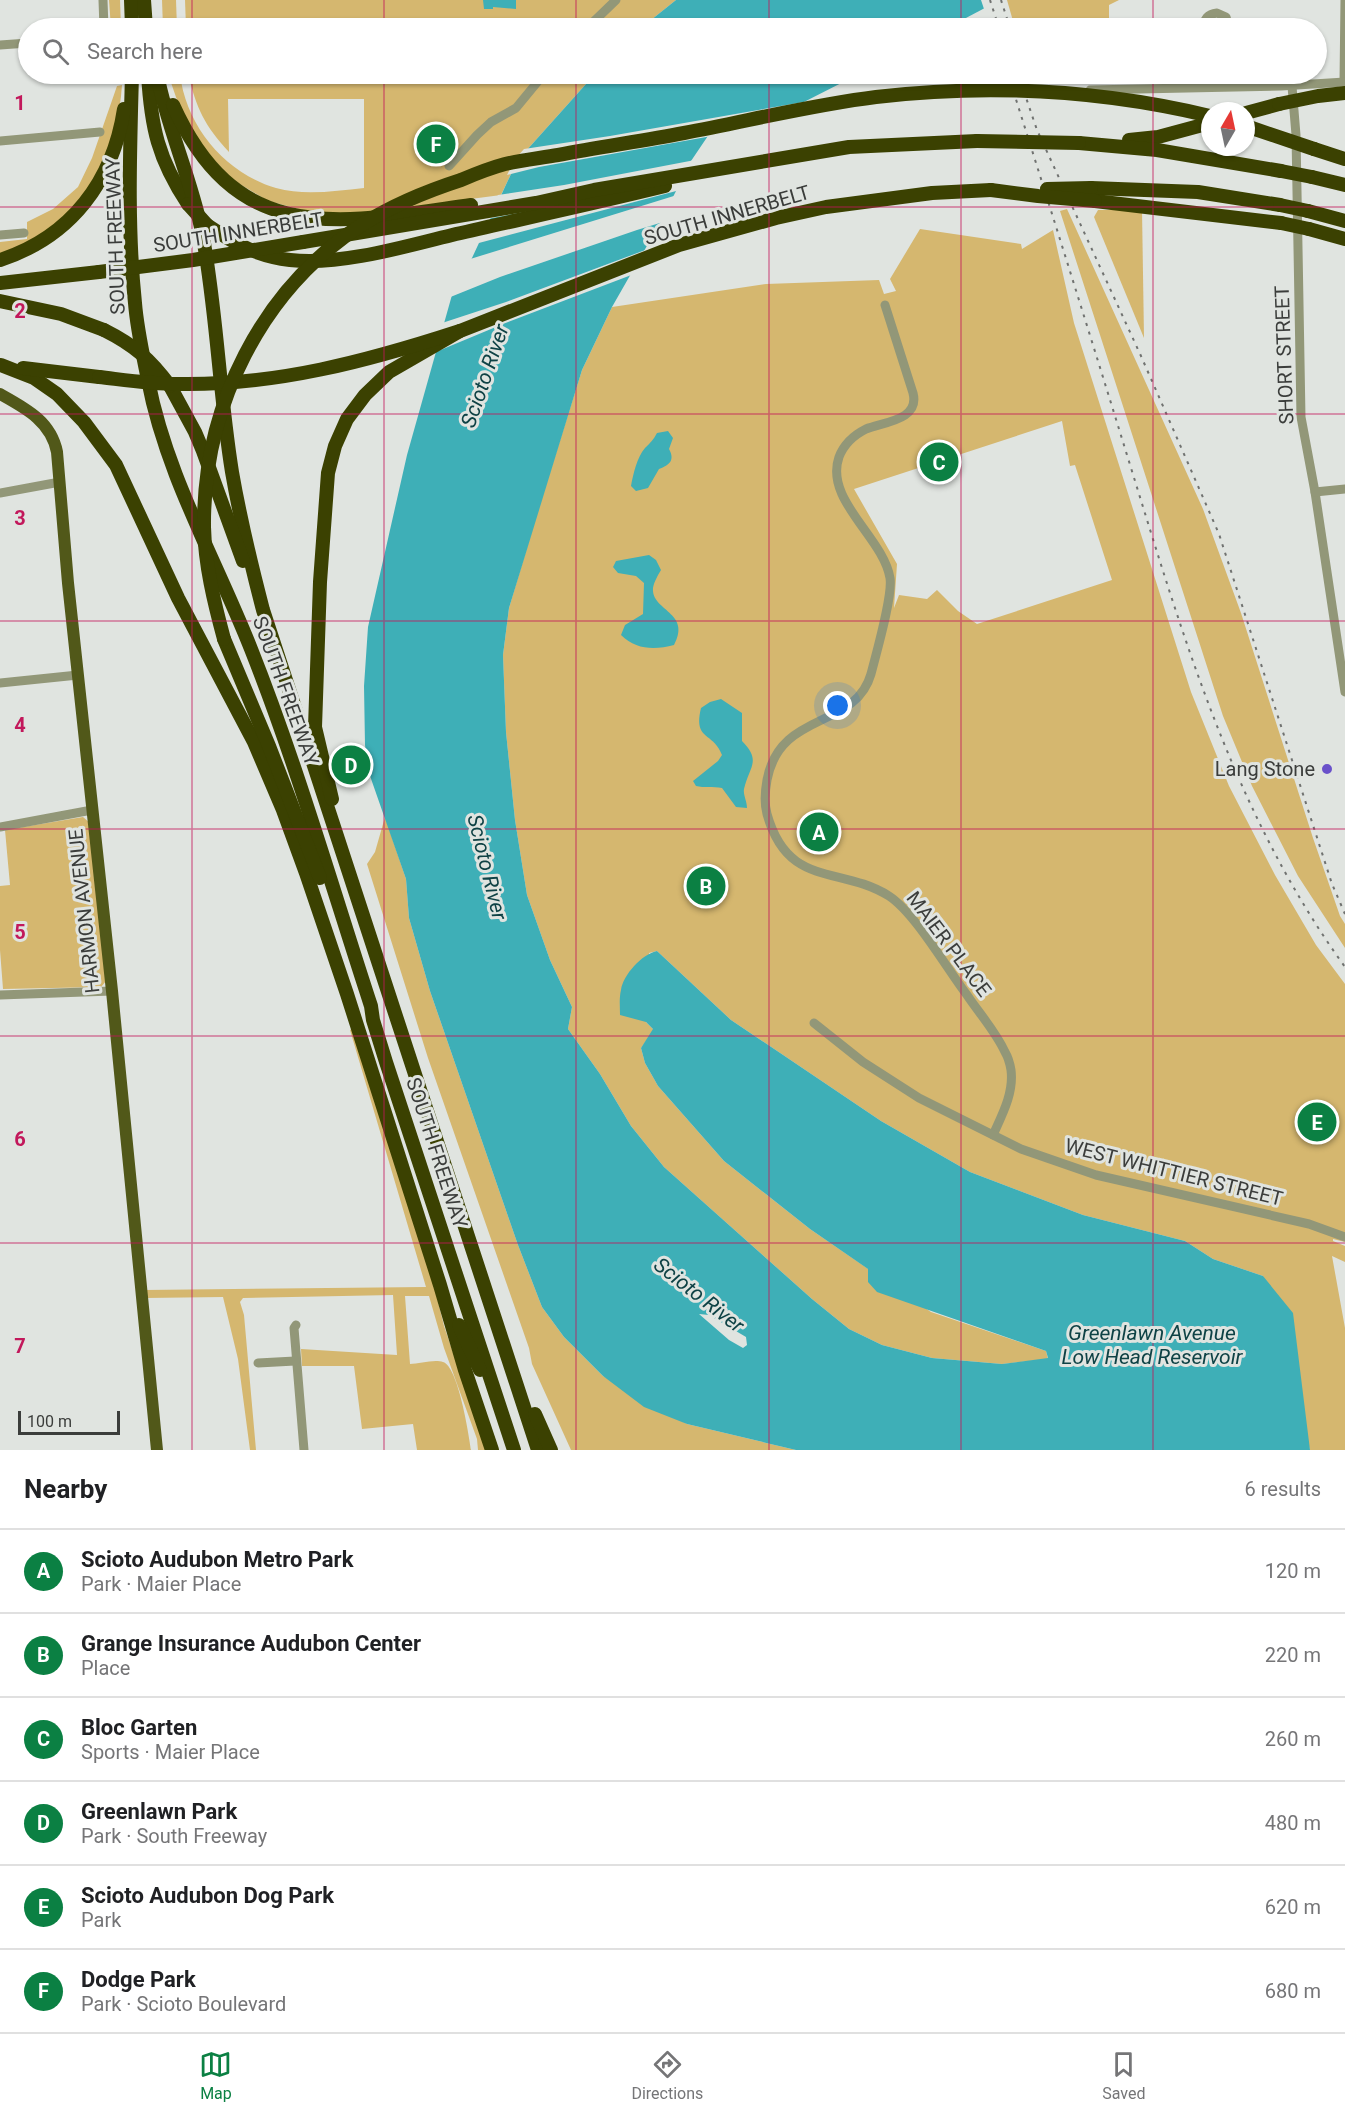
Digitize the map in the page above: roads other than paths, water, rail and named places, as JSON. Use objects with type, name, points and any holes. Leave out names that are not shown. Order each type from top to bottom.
[{"type":"highway","points":[[152,0],[153,18]]},
{"type":"highway","points":[[134,18],[136,2]]},
{"type":"highway","points":[[136,2],[142,18]]},
{"type":"highway","points":[[0,260],[18,254],[54,234],[81,208],[97,188],[116,147],[128,84]]},
{"type":"highway","name":"SOUTH FREEWAY","points":[[130,84],[130,223],[135,305],[157,420],[170,459],[235,608],[280,726],[371,1006],[373,1020],[514,1450]]},
{"type":"highway","points":[[149,84],[159,150],[172,180],[188,204],[207,225],[237,245],[274,258],[312,262],[373,254],[649,190],[744,164]]},
{"type":"highway","name":"SOUTH FREEWAY","points":[[160,84],[198,213],[209,274],[232,470],[247,546],[272,639],[538,1450]]},
{"type":"highway","points":[[166,84],[171,102],[186,133],[209,166],[238,191],[255,201],[285,213],[332,220],[363,219],[536,196],[557,197]]},
{"type":"highway","points":[[1255,111],[1318,96],[1345,86]]},
{"type":"highway","points":[[373,1020],[364,1007],[316,867],[224,639],[207,564],[204,530],[205,495],[209,458],[218,420],[237,370],[268,317],[304,273],[344,237],[392,208],[442,186],[504,164],[873,98],[1021,90],[1121,99],[1201,114]]},
{"type":"highway","points":[[1079,143],[1151,138],[1201,125]]},
{"type":"highway","points":[[1255,129],[1341,157]]},
{"type":"highway","name":"SOUTH INNERBELT","points":[[0,283],[193,260],[849,147],[977,141],[1079,143],[1157,150],[1281,171],[1345,185]]},
{"type":"highway","name":"SOUTH INNERBELT","points":[[1,365],[177,384],[247,381],[299,375],[361,361],[460,331],[679,245],[776,218],[826,207],[932,193],[991,190],[1093,195],[1198,192],[1281,205],[1345,221]]},
{"type":"highway","points":[[1093,195],[1281,223],[1345,239]]},
{"type":"highway","points":[[0,302],[61,314],[104,330],[128,342],[142,353],[170,386],[203,451],[272,639]]},
{"type":"highway","points":[[361,911],[315,727],[319,593],[328,473],[340,433],[356,406],[390,372],[460,331]]},
{"type":"highway","points":[[1,365],[34,378],[57,394],[84,422],[116,465],[178,598],[254,742],[306,873],[347,994],[492,1450]]},
{"type":"highway","points":[[441,1284],[508,1430]]},
{"type":"highway","points":[[493,1312],[551,1450]]},
{"type":"main road","name":"HARMON AVENUE","points":[[0,394],[26,409],[44,424],[55,443],[157,1450]]},
{"type":"street","points":[[103,0],[104,18]]},
{"type":"street","points":[[597,18],[616,0]]},
{"type":"street","points":[[1085,90],[1334,84],[1345,86],[1345,0]]},
{"type":"street","points":[[1206,18],[1217,13],[1226,18]]},
{"type":"street","points":[[0,45],[18,44]]},
{"type":"street","points":[[449,166],[491,122],[516,108],[536,84]]},
{"type":"street","name":"SHORT STREET","points":[[1292,85],[1297,167],[1301,405],[1345,692]]},
{"type":"street","points":[[0,141],[100,132]]},
{"type":"street","points":[[0,235],[24,233]]},
{"type":"street","name":"MAIER PLACE","points":[[885,305],[911,385],[914,404],[905,416],[866,429],[849,441],[840,454],[836,470],[837,483],[843,497],[881,555],[890,576],[891,589],[875,658],[868,682],[859,697],[850,705],[804,727],[781,748],[770,767],[765,810],[783,849],[799,863],[818,873],[879,891],[905,910],[1001,1043],[1009,1061],[1012,1078],[1009,1097],[993,1135]]},
{"type":"street","points":[[0,493],[60,482]]},
{"type":"street","points":[[1315,492],[1345,489]]},
{"type":"street","points":[[0,683],[78,675]]},
{"type":"street","points":[[0,827],[93,810]]},
{"type":"street","points":[[0,995],[112,991]]},
{"type":"street","name":"WEST WHITTIER STREET","points":[[814,1023],[863,1062],[905,1089],[993,1135],[1038,1155],[1096,1175],[1309,1224],[1345,1237]]},
{"type":"street","points":[[296,1325],[294,1328],[296,1361],[304,1450]]},
{"type":"street","points":[[258,1363],[296,1361]]},
{"type":"water","points":[[483,0],[516,0],[516,9],[493,7],[493,9],[484,9]]},
{"type":"water","points":[[676,0],[1000,0],[966,18],[654,18]]},
{"type":"water","points":[[586,84],[839,84],[800,104],[716,124],[691,161],[660,223],[612,307],[582,370],[509,608],[503,655],[506,732],[515,820],[527,895],[550,960],[572,1007],[568,1029],[600,1074],[631,1126],[664,1167],[812,1299],[849,1329],[882,1345],[932,1358],[1002,1364],[1048,1358],[1046,1351],[877,1292],[868,1282],[868,1269],[810,1229],[724,1161],[658,1086],[645,1063],[641,1048],[653,1029],[646,1022],[620,1015],[620,996],[625,978],[645,956],[657,951],[731,1020],[881,1121],[970,1172],[1083,1215],[1185,1241],[1213,1259],[1263,1276],[1293,1313],[1310,1450],[796,1450],[687,1424],[644,1407],[603,1376],[564,1337],[542,1307],[518,1245],[430,991],[409,918],[406,879],[369,773],[365,745],[364,686],[368,627],[407,455],[452,295],[472,258],[517,161]],"holes":[[[699,1314],[709,1315],[746,1337],[747,1345],[743,1348],[729,1340]]]},
{"type":"water","points":[[668,431],[673,438],[669,449],[672,456],[670,462],[659,469],[648,488],[636,491],[631,486],[642,452],[657,433]]},
{"type":"water","points":[[649,555],[656,560],[661,570],[653,588],[654,596],[678,625],[674,645],[660,648],[646,648],[633,644],[621,635],[625,625],[643,614],[644,583],[636,576],[618,573],[613,567],[616,561]]},
{"type":"water","points":[[721,699],[742,713],[742,741],[753,759],[744,789],[747,808],[736,807],[722,788],[696,786],[693,781],[722,755],[714,742],[702,731],[699,719],[701,708]]},
{"type":"railway","points":[[990,0],[996,18]]},
{"type":"railway","points":[[1001,0],[1007,18]]},
{"type":"railway","points":[[1011,84],[1169,590],[1215,721],[1272,847],[1306,908],[1345,967]]},
{"type":"railway","points":[[1021,84],[1037,130],[1141,356],[1219,534],[1332,884],[1345,914]]},
{"type":"place","name":"Dodge Park","points":[[436,144]]},
{"type":"place","name":"Bloc Garten","points":[[939,462]]},
{"type":"place","name":"Greenlawn Park","points":[[351,765]]},
{"type":"place","name":"Lang Stone","points":[[1327,769]]},
{"type":"place","name":"Scioto Audubon Metro Park","points":[[819,832]]},
{"type":"place","name":"Grange Insurance Audubon Center","points":[[706,886]]},
{"type":"place","name":"Scioto Audubon Dog Park","points":[[1317,1122]]},
{"type":"water label","name":"Scioto River","points":[[485,376]]},
{"type":"water label","name":"Scioto River","points":[[487,867]]},
{"type":"water label","name":"Scioto River","points":[[699,1295]]},
{"type":"water label","name":"Greenlawn Avenue Low Head Reservoir","points":[[1152,1345]]}]
